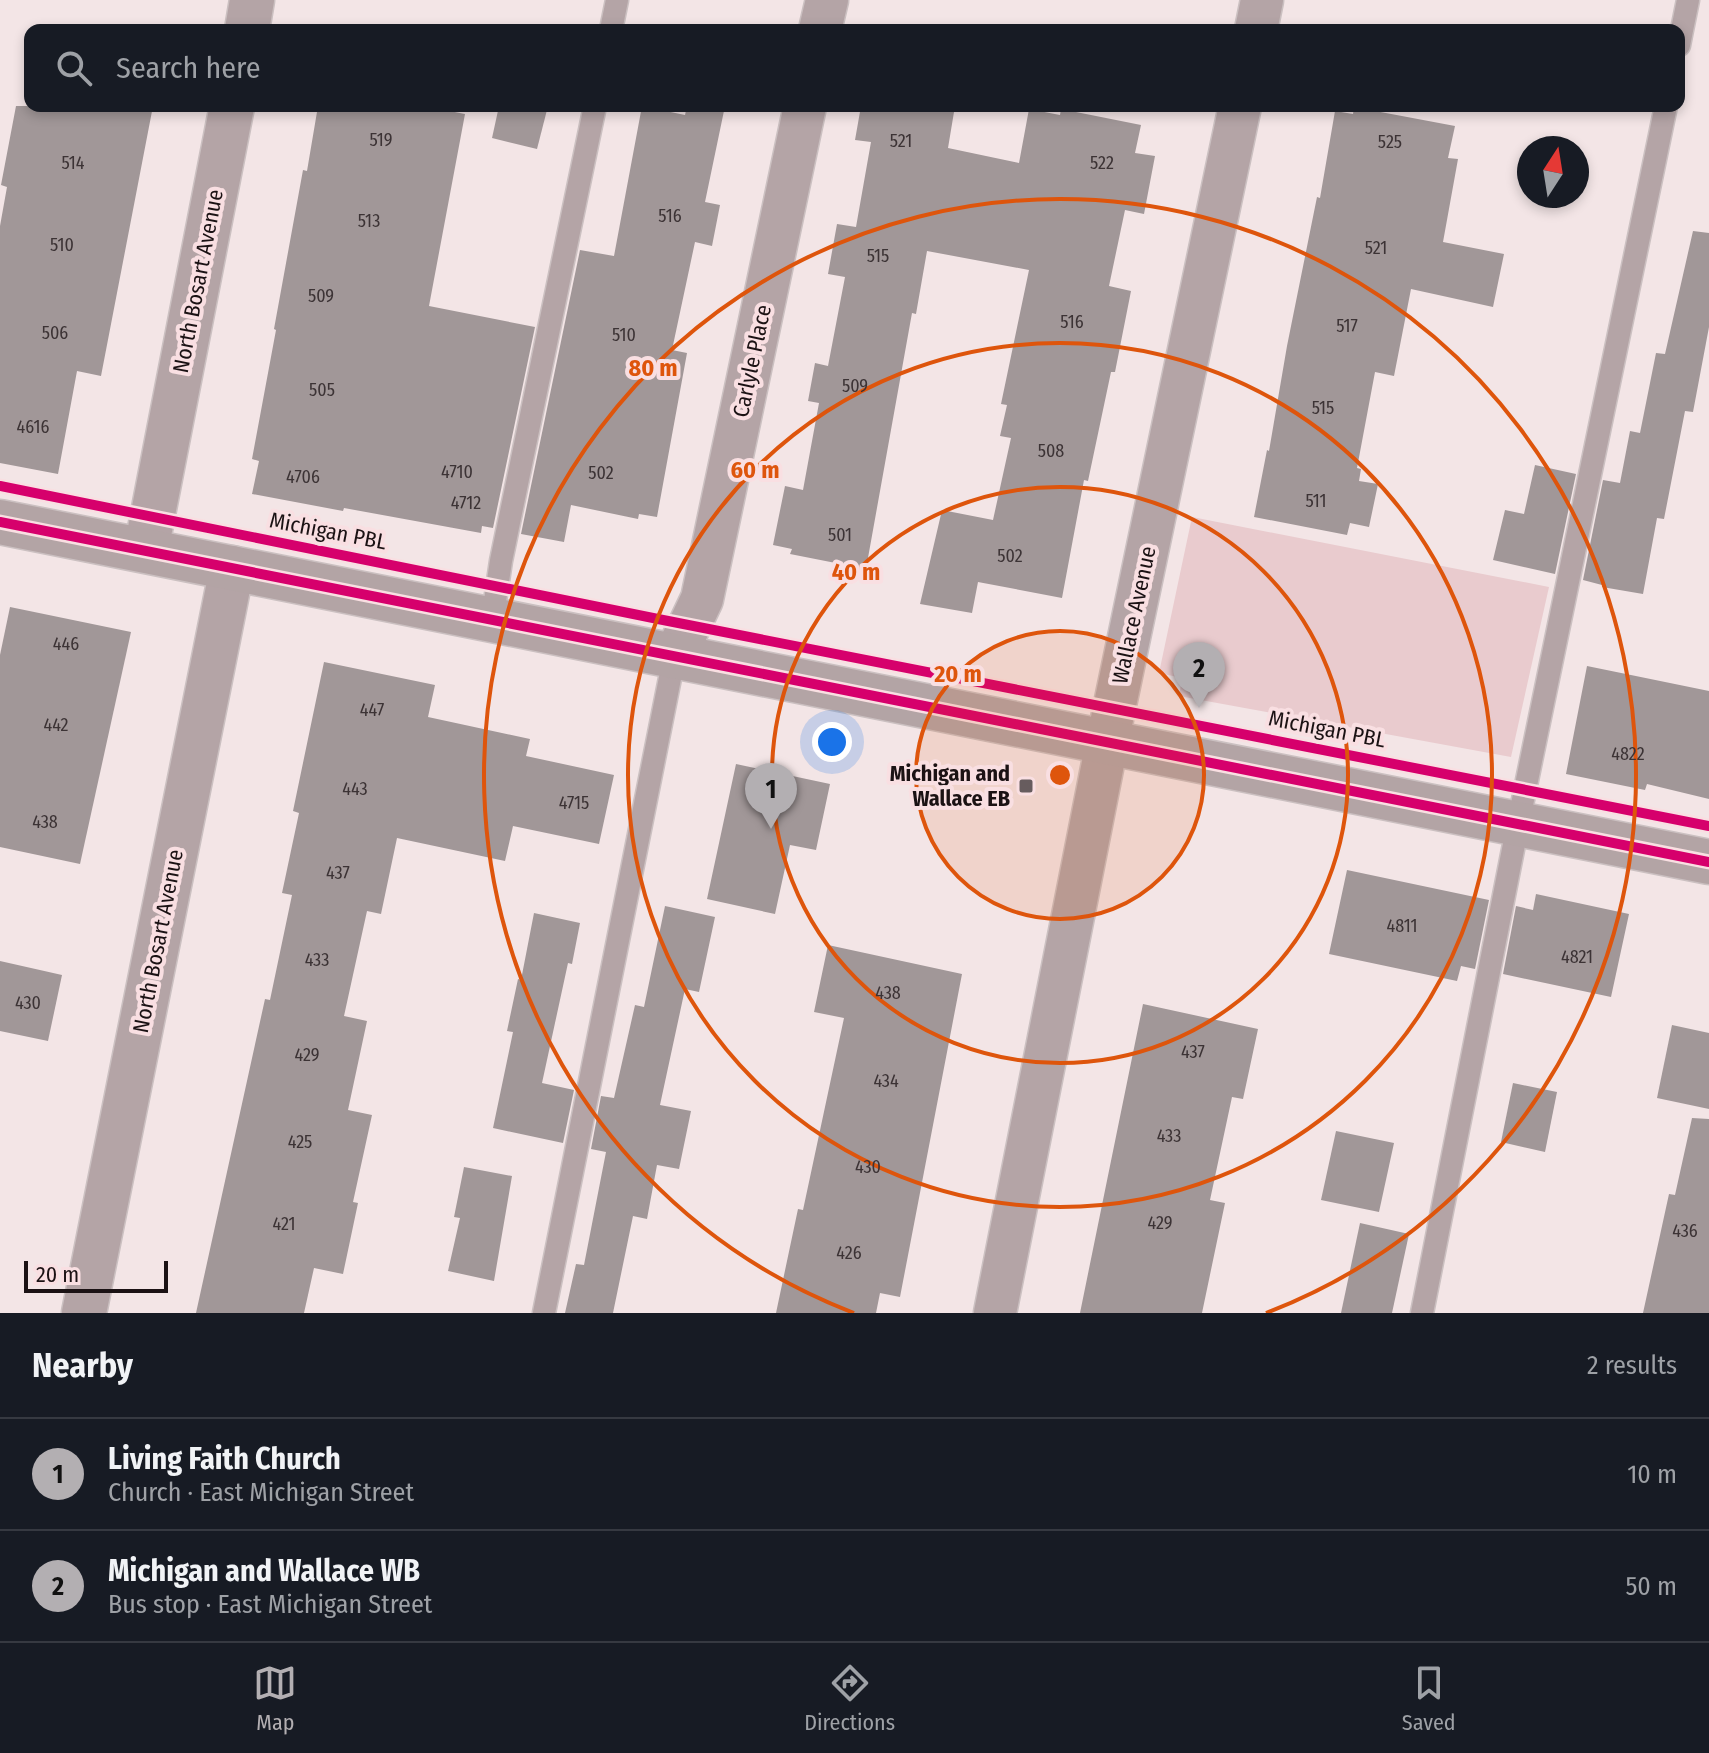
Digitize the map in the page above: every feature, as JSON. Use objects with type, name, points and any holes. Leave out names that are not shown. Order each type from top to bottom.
[{"type":"main road","points":[[0,522],[1709,862]]},
{"type":"street","points":[[248,24],[252,0]]},
{"type":"street","points":[[821,24],[827,0]]},
{"type":"street","points":[[1257,24],[1262,0]]},
{"type":"street","name":"North Bosart Avenue","points":[[146,550],[231,112]]},
{"type":"street","name":"Carlyle Place","points":[[674,658],[702,599],[804,112]]},
{"type":"street","name":"Wallace Avenue","points":[[995,1313],[1107,743],[1239,112]]},
{"type":"street","name":"North Bosart Avenue","points":[[84,1313],[232,568]]},
{"type":"lane","points":[[612,24],[617,0]]},
{"type":"lane","points":[[1683,24],[1688,0]]},
{"type":"lane","points":[[492,621],[501,561],[594,112]]},
{"type":"lane","points":[[1422,1313],[1518,824],[1665,112]]},
{"type":"lane","points":[[544,1313],[674,658]]},
{"type":"shaded area","points":[[1192,517],[1549,587],[1511,757],[1179,696],[1182,678],[1159,673]]},
{"type":"building","points":[[16,106],[24,106],[24,112],[152,112],[101,376],[77,371],[58,474],[0,463],[0,226],[7,187],[1,185]]},
{"type":"building","points":[[317,112],[465,114],[429,306],[535,327],[493,528],[482,526],[481,533],[252,494],[259,461],[252,459],[274,329],[303,170],[307,171]]},
{"type":"building","points":[[498,112],[546,112],[537,149],[492,138]]},
{"type":"building","points":[[641,112],[685,115],[686,112],[724,112],[705,202],[720,205],[712,246],[695,242],[672,350],[687,353],[657,517],[639,514],[638,519],[571,505],[564,542],[521,534],[580,250],[614,256]]},
{"type":"building","points":[[860,112],[954,112],[948,148],[1019,163],[1028,112],[1060,115],[1060,112],[1076,112],[1141,125],[1135,153],[1155,156],[1144,214],[1125,210],[1109,286],[1131,291],[1088,481],[1084,480],[1062,598],[978,582],[972,613],[920,604],[942,510],[993,520],[1011,438],[1000,436],[1007,405],[1001,404],[1029,270],[927,251],[916,314],[912,313],[866,569],[790,554],[792,549],[773,545],[785,486],[803,490],[819,403],[808,401],[815,363],[828,366],[845,277],[828,274],[837,224],[856,227],[871,142],[855,140]]},
{"type":"building","points":[[1335,112],[1381,112],[1455,126],[1448,158],[1458,159],[1443,242],[1504,254],[1493,307],[1411,289],[1394,376],[1375,372],[1357,468],[1361,469],[1359,481],[1378,484],[1369,527],[1350,523],[1347,535],[1254,517]]},
{"type":"building","points":[[1693,231],[1709,233],[1709,327],[1693,412],[1685,411],[1664,519],[1657,518],[1643,594],[1602,587],[1583,580],[1603,480],[1620,483],[1630,431],[1640,433],[1656,353],[1665,354]]},
{"type":"building","points":[[1535,465],[1576,474],[1555,574],[1493,560],[1505,510],[1524,514]]},
{"type":"building","points":[[10,607],[131,632],[80,864],[0,847],[0,655]]},
{"type":"building","points":[[324,662],[435,685],[428,717],[530,739],[526,756],[614,775],[599,844],[513,826],[505,861],[397,838],[381,914],[367,911],[344,1016],[367,1021],[348,1110],[372,1115],[353,1202],[358,1203],[343,1274],[314,1268],[304,1313],[196,1313],[265,999],[270,1000],[292,895],[282,893],[299,813],[293,811]]},
{"type":"building","points":[[1587,666],[1709,691],[1709,799],[1647,784],[1645,790],[1566,774]]},
{"type":"building","points":[[736,764],[830,784],[816,850],[790,845],[775,914],[707,899]]},
{"type":"building","points":[[1347,870],[1489,900],[1475,969],[1461,966],[1457,981],[1329,954]]},
{"type":"building","points":[[1536,894],[1629,914],[1611,997],[1503,974],[1516,906],[1533,910]]},
{"type":"building","points":[[665,906],[715,917],[699,992],[685,989],[660,1105],[691,1111],[679,1169],[657,1165],[647,1219],[633,1216],[613,1313],[565,1313],[576,1264],[584,1265],[606,1152],[591,1149],[601,1096],[614,1098],[635,1005],[644,1007]]},
{"type":"building","points":[[534,913],[580,923],[572,964],[568,963],[542,1083],[574,1090],[563,1143],[493,1128],[513,1032],[507,1031]]},
{"type":"building","points":[[828,945],[962,974],[900,1297],[880,1293],[876,1313],[776,1313],[798,1209],[803,1210],[844,1018],[814,1012]]},
{"type":"building","points":[[0,961],[62,975],[48,1041],[0,1031]]},
{"type":"building","points":[[1143,1004],[1258,1029],[1243,1099],[1232,1097],[1210,1200],[1225,1203],[1202,1313],[1080,1313]]},
{"type":"building","points":[[1672,1025],[1709,1033],[1709,1109],[1657,1098]]},
{"type":"building","points":[[1513,1083],[1557,1092],[1545,1152],[1501,1142]]},
{"type":"building","points":[[1692,1118],[1709,1119],[1709,1313],[1643,1313],[1669,1194],[1675,1195]]},
{"type":"building","points":[[1336,1131],[1394,1143],[1379,1212],[1321,1200]]},
{"type":"building","points":[[464,1167],[512,1176],[494,1281],[448,1271],[460,1218],[454,1217]]},
{"type":"building","points":[[1360,1223],[1409,1234],[1392,1313],[1341,1313]]},
{"type":"cycle path","name":"Michigan PBL","points":[[0,486],[1709,826]]},
{"type":"cycle path","points":[[0,522],[1709,862]]},
{"type":"place","name":"Michigan and Wallace WB","points":[[1199,708]]},
{"type":"place","name":"Michigan and Wallace EB","points":[[1026,786]]},
{"type":"place","name":"Living Faith Church","points":[[771,829]]}]
